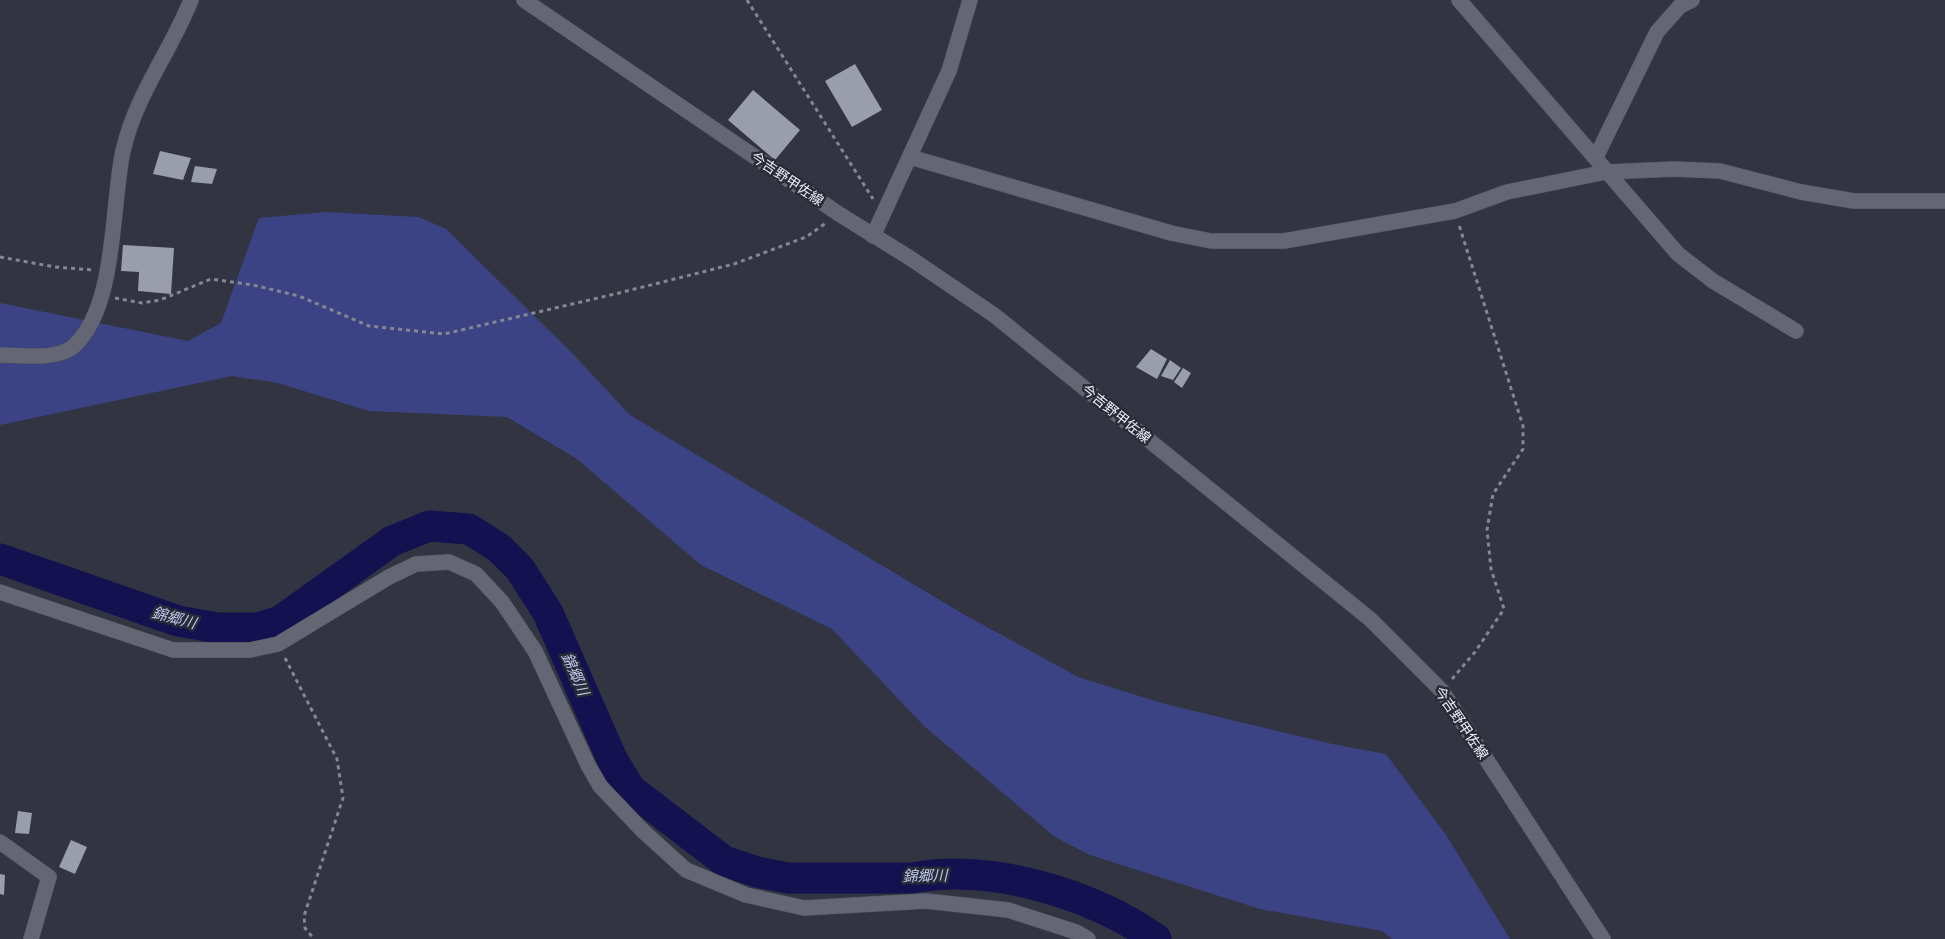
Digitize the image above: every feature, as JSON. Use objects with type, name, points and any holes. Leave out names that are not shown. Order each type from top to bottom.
[{"type":"street","points":[[0,355],[52,355],[73,347],[92,321],[108,271],[123,152],[134,112],[191,0]]},
{"type":"street","name":"今吉野甲佐線","points":[[524,0],[839,214],[994,315],[1040,350],[1370,619],[1442,691],[1603,939]]},
{"type":"street","points":[[873,236],[949,71],[970,0]]},
{"type":"street","points":[[1459,0],[1678,254],[1713,281],[1796,331]]},
{"type":"street","points":[[1596,157],[1657,32],[1680,6],[1692,0]]},
{"type":"street","points":[[910,157],[1171,233],[1211,241],[1284,241],[1454,211],[1507,192],[1606,172],[1720,171],[1801,192],[1854,202],[1945,202]]},
{"type":"street","points":[[0,592],[173,650],[250,650],[278,644],[389,577],[416,564],[449,562],[476,574],[502,602],[535,651],[588,765],[600,786],[643,831],[686,870],[746,895],[804,908],[926,902],[1008,910],[1076,932],[1088,939]]},
{"type":"street","points":[[0,842],[49,877],[31,939]]},
{"type":"path","points":[[747,0],[882,214]]},
{"type":"path","points":[[1442,691],[1475,652],[1504,609],[1491,569],[1487,530],[1493,494],[1524,449],[1524,426],[1454,211]]},
{"type":"path","points":[[100,297],[130,299],[142,303],[160,300],[211,279],[253,285],[299,296],[369,326],[444,334],[734,264],[806,237],[839,214]]},
{"type":"path","points":[[0,257],[55,267],[108,271]]},
{"type":"path","points":[[278,644],[337,759],[344,798],[304,916],[305,928],[314,939]]},
{"type":"shaded area","points":[[326,212],[419,217],[446,229],[570,351],[630,415],[965,615],[1078,677],[1165,704],[1332,744],[1386,754],[1446,835],[1510,939],[1392,939],[1382,931],[1260,909],[1090,855],[1055,837],[924,726],[832,629],[701,565],[577,459],[507,417],[369,411],[278,383],[232,376],[0,425],[0,303],[188,341],[221,323],[259,218]]},
{"type":"building","points":[[855,64],[882,110],[852,127],[825,81]]},
{"type":"building","points":[[753,90],[800,130],[775,160],[728,120]]},
{"type":"building","points":[[160,151],[191,158],[183,180],[153,174]]},
{"type":"building","points":[[195,166],[217,169],[212,184],[191,182]]},
{"type":"building","points":[[123,245],[174,248],[171,294],[138,291],[139,272],[121,271]]},
{"type":"building","points":[[1151,349],[1167,359],[1157,379],[1136,367]]},
{"type":"building","points":[[1170,360],[1181,368],[1173,380],[1161,376]]},
{"type":"building","points":[[1183,368],[1191,373],[1182,388],[1174,382]]},
{"type":"building","points":[[18,811],[32,813],[29,834],[15,833]]},
{"type":"building","points":[[71,840],[87,847],[75,874],[59,867]]},
{"type":"building","points":[[0,874],[5,875],[4,895],[0,894]]},
{"type":"waterway","name":"錦郷川","points":[[0,559],[178,621],[218,628],[258,628],[280,621],[392,541],[429,526],[469,529],[499,548],[520,569],[548,613],[612,759],[630,789],[724,861],[757,872],[788,878],[912,878],[943,874],[1007,879],[1040,886],[1102,908],[1156,939]]}]
